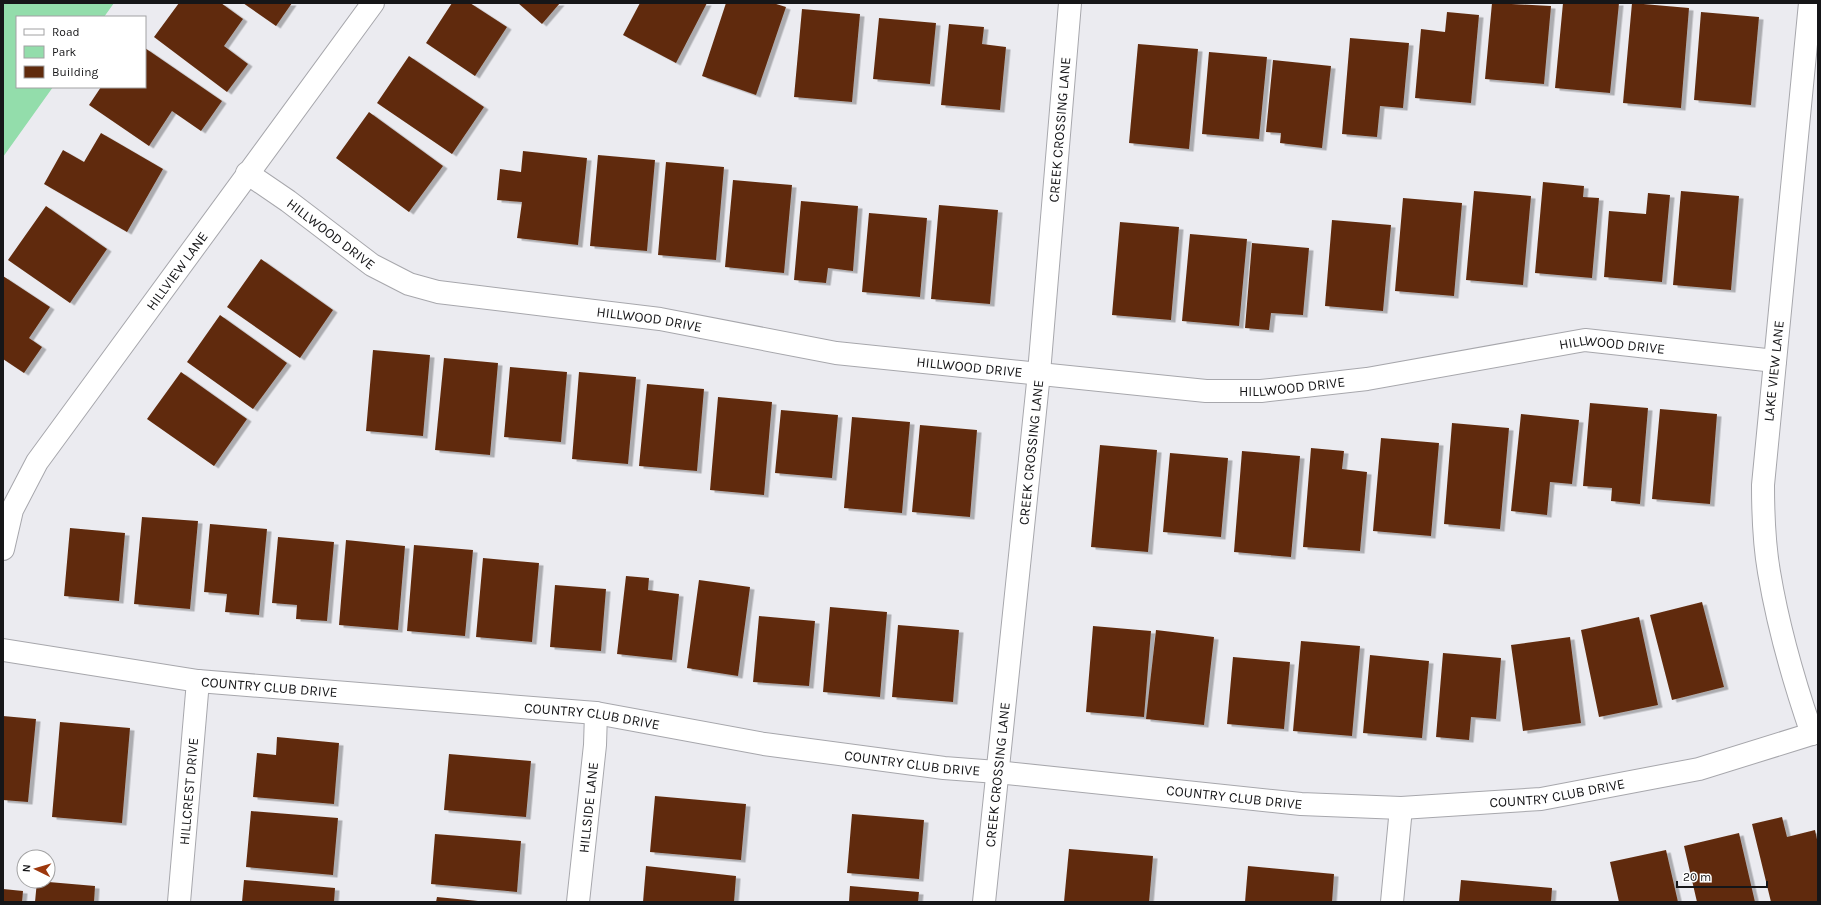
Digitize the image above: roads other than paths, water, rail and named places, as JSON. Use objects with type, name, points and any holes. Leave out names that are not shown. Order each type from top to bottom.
[{"type":"street","name":"HILLVIEW LANE","points":[[3,550],[12,510],[37,462],[372,3]]},
{"type":"street","name":"CREEK CROSSING LANE","points":[[984,902],[1039,373],[1070,3]]},
{"type":"street","name":"LAKE VIEW LANE","points":[[1810,3],[1762,485],[1764,528],[1769,573],[1787,652],[1815,733]]},
{"type":"street","name":"HILLWOOD DRIVE","points":[[247,173],[288,201],[372,265],[409,284],[438,292],[660,319],[836,353],[1206,391],[1261,391],[1367,379],[1584,340],[1775,361]]},
{"type":"street","name":"COUNTRY CLUB DRIVE","points":[[3,650],[198,681],[596,713],[764,744],[944,768],[997,772],[1302,804],[1401,808],[1541,799],[1590,791],[1699,769],[1815,733]]},
{"type":"street","name":"HILLCREST DRIVE","points":[[179,902],[198,681]]},
{"type":"street","name":"HILLSIDE LANE","points":[[578,902],[595,745],[596,713]]},
{"type":"street","points":[[1392,902],[1401,808]]}]
